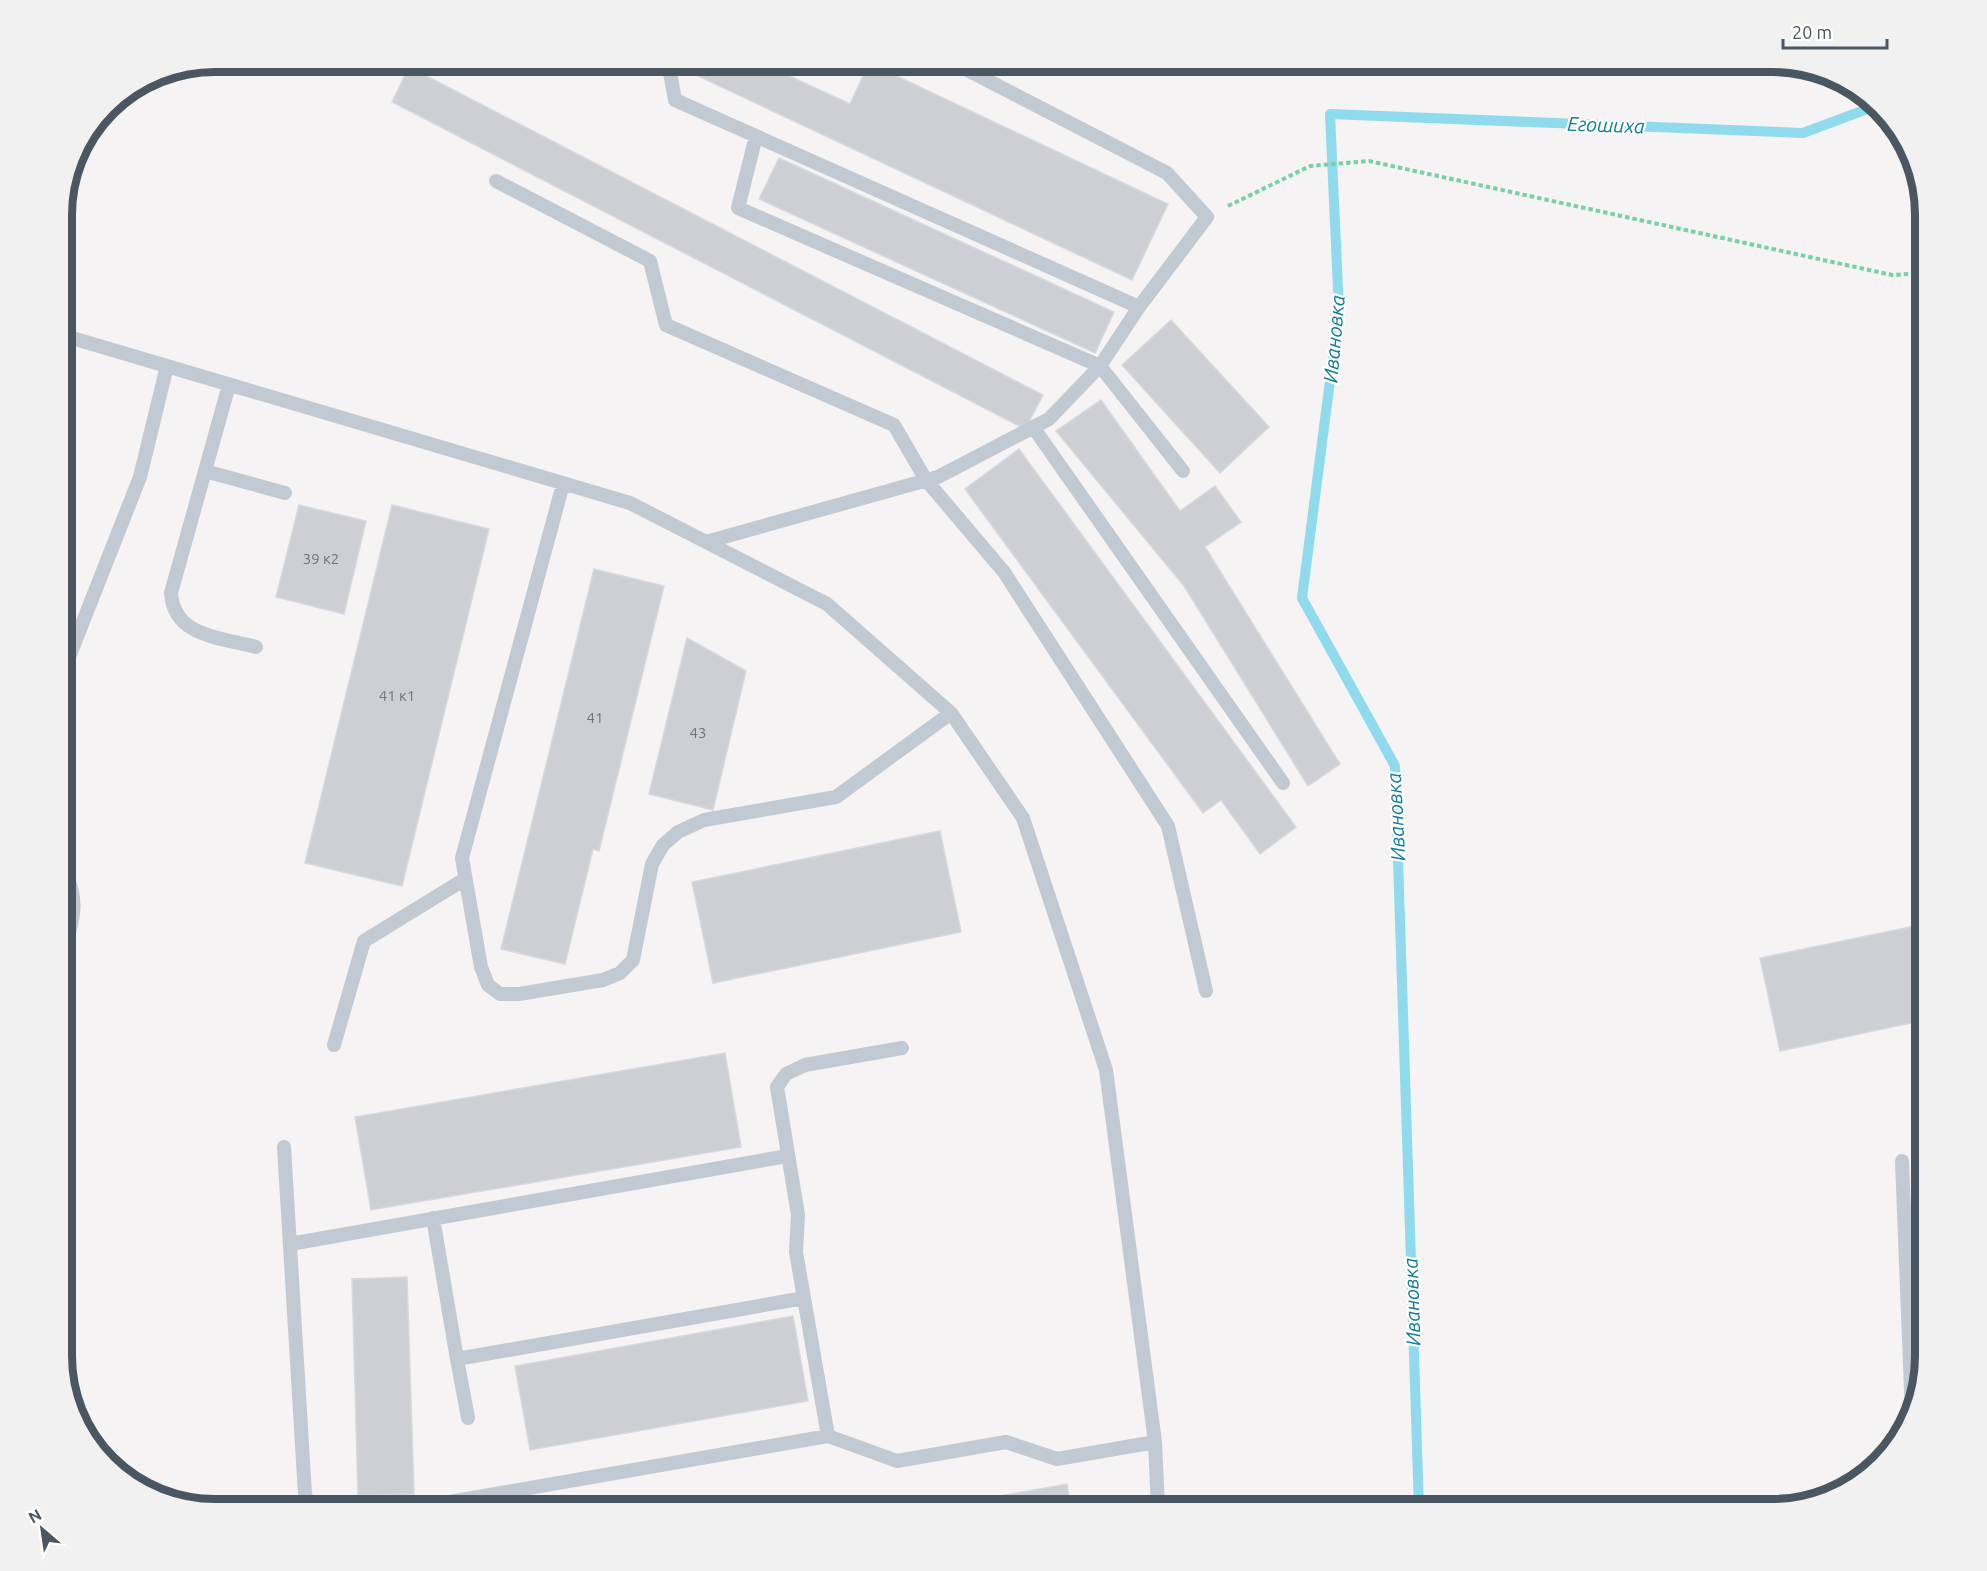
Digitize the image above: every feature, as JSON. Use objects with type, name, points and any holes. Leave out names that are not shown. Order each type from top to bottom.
[{"type":"lane","points":[[670,72],[675,100],[1139,307]]},
{"type":"lane","points":[[706,542],[938,477],[1048,419],[1100,366],[1139,307],[1207,217],[1167,173],[971,72]]},
{"type":"lane","points":[[756,136],[738,208],[1100,366],[1184,471]]},
{"type":"lane","points":[[496,181],[650,261],[666,325],[894,425],[926,480],[1004,573],[1168,826],[1206,991]]},
{"type":"lane","points":[[72,338],[630,503],[827,604],[951,712],[1023,818],[1106,1070],[1155,1442],[1158,1499]]},
{"type":"lane","points":[[72,650],[140,477],[167,366]]},
{"type":"lane","points":[[229,385],[171,593],[172,608],[180,621],[195,630],[255,646]]},
{"type":"lane","points":[[1033,427],[1283,783]]},
{"type":"lane","points":[[205,471],[285,493]]},
{"type":"lane","points":[[563,484],[462,858],[481,967],[488,985],[500,994],[519,994],[603,980],[620,973],[633,960],[652,864],[663,845],[678,832],[704,820],[836,797],[951,712]]},
{"type":"lane","points":[[334,1045],[364,941],[465,879]]},
{"type":"lane","points":[[72,886],[76,905],[72,920]]},
{"type":"lane","points":[[828,1436],[796,1251],[798,1215],[777,1087],[786,1074],[805,1065],[902,1048]]},
{"type":"lane","points":[[284,1147],[307,1499]]},
{"type":"lane","points":[[290,1244],[787,1156]]},
{"type":"lane","points":[[1902,1161],[1911,1388]]},
{"type":"lane","points":[[433,1218],[468,1418]]},
{"type":"lane","points":[[457,1359],[804,1298]]},
{"type":"lane","points":[[467,1499],[828,1436],[897,1461],[1006,1442],[1057,1460],[1155,1442]]},
{"type":"path","points":[[1207,217],[1310,166],[1369,162],[1892,275],[1915,274]]},
{"type":"building","points":[[407,72],[419,72],[1043,395],[1025,429],[392,102]]},
{"type":"building","points":[[690,72],[781,72],[850,104],[865,72],[888,72],[1168,204],[1132,280]]},
{"type":"building","points":[[779,158],[1114,312],[1095,353],[759,199]]},
{"type":"building","points":[[1171,320],[1269,427],[1220,473],[1122,365]]},
{"type":"building","points":[[1101,400],[1180,511],[1215,486],[1241,522],[1205,547],[1340,764],[1308,786],[1184,586],[1056,431]]},
{"type":"building","points":[[1019,449],[1296,827],[1260,854],[1221,800],[1203,813],[965,489]]},
{"type":"building","points":[[299,505],[366,521],[344,614],[276,597]]},
{"type":"building","points":[[392,505],[489,529],[402,886],[305,863]]},
{"type":"building","points":[[594,569],[664,586],[599,851],[593,849],[565,964],[501,949]]},
{"type":"building","points":[[687,638],[746,671],[713,810],[649,794]]},
{"type":"building","points":[[940,831],[961,932],[713,983],[692,882]]},
{"type":"building","points":[[1915,926],[1915,1022],[1780,1051],[1760,958]]},
{"type":"building","points":[[725,1053],[741,1147],[371,1210],[355,1117]]},
{"type":"building","points":[[407,1277],[414,1494],[358,1495],[352,1279]]},
{"type":"building","points":[[793,1316],[808,1401],[530,1450],[515,1366]]},
{"type":"building","points":[[1067,1484],[1069,1499],[1000,1499],[1000,1496]]},
{"type":"waterway","name":"Ивановка","points":[[1419,1499],[1395,766],[1302,598],[1339,311],[1330,114],[1803,133],[1868,109]]},
{"type":"water label","name":"Егошиха","points":[[1606,125]]}]
